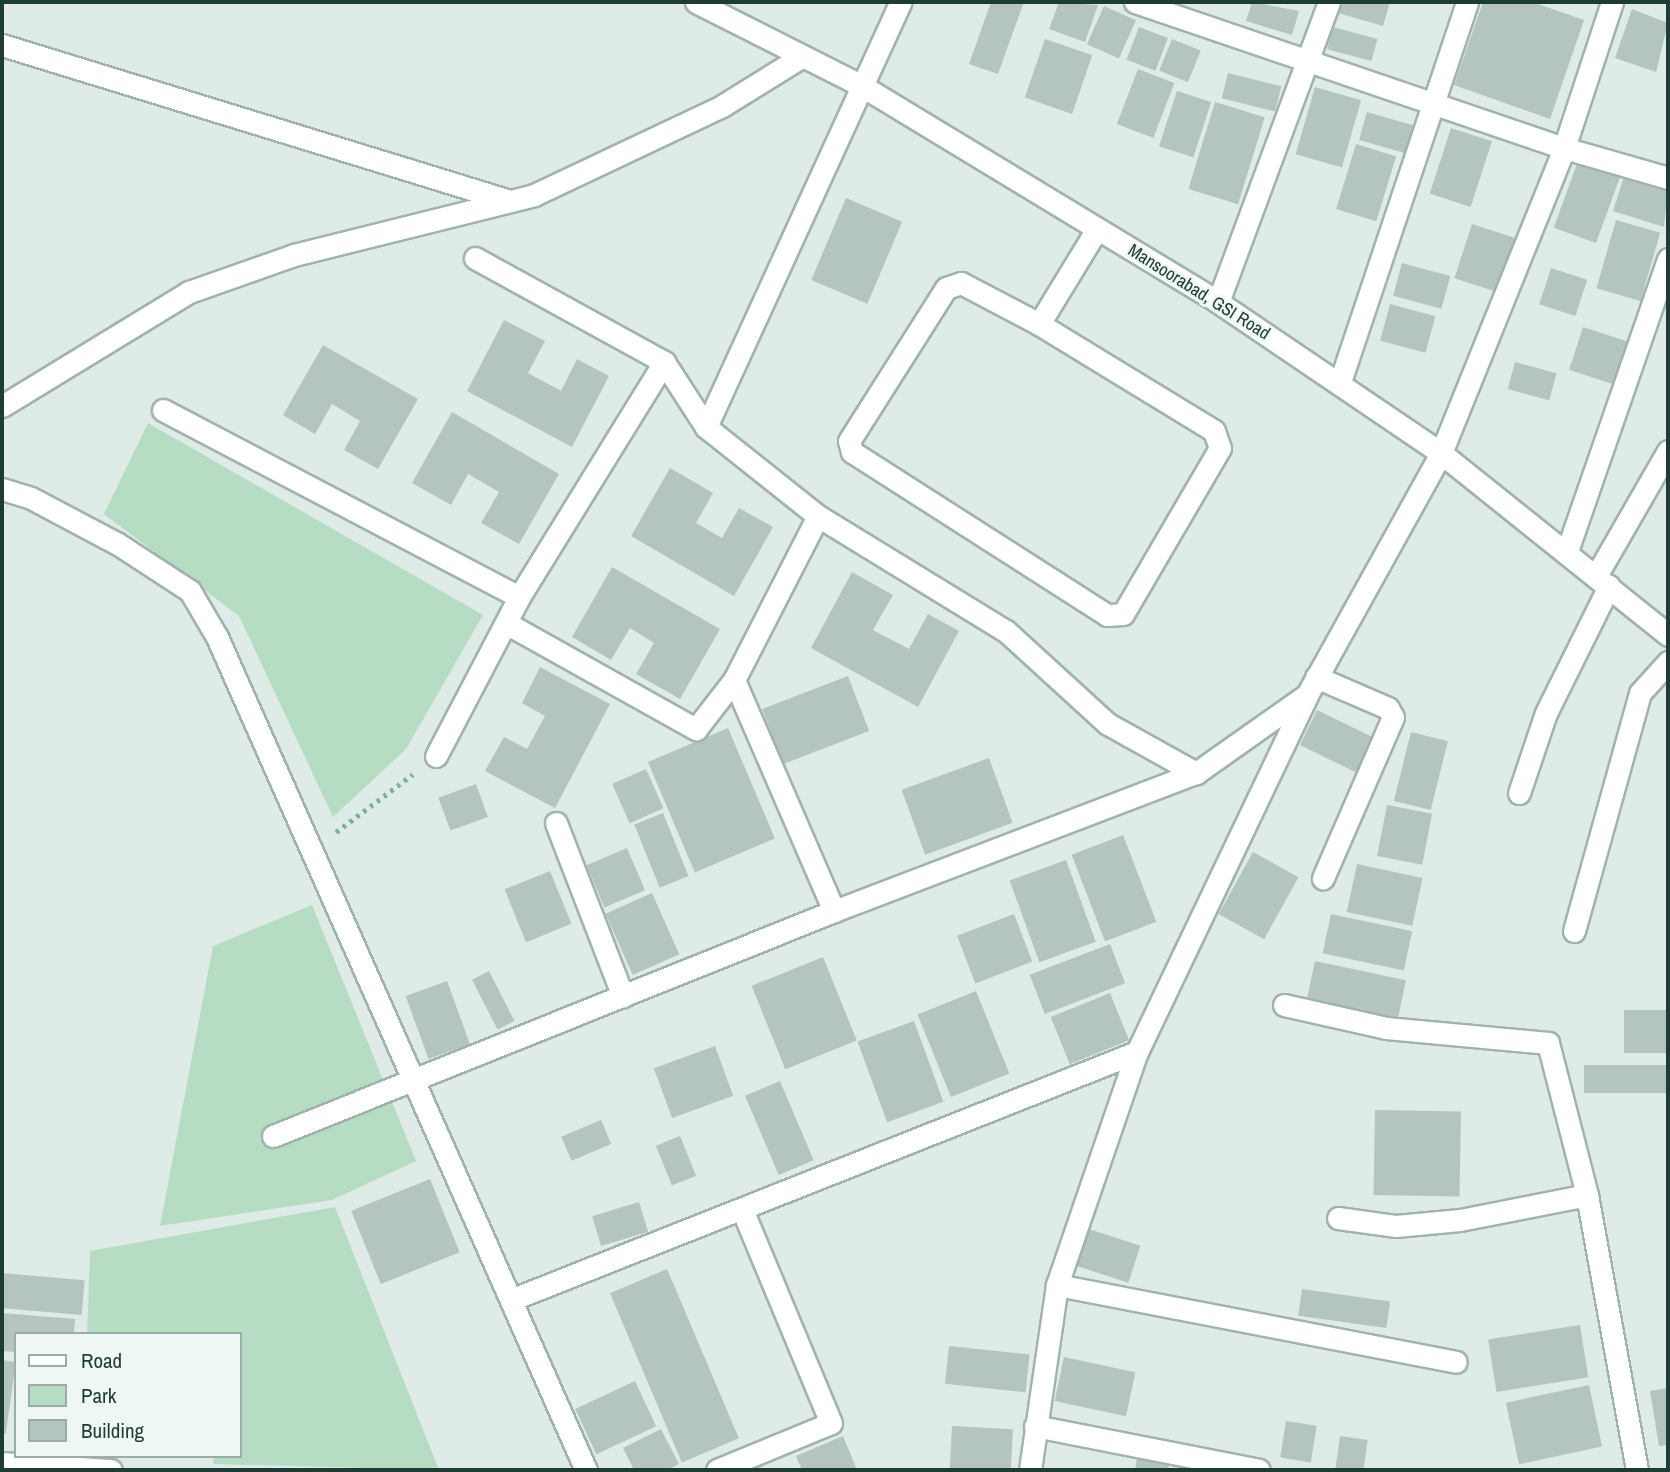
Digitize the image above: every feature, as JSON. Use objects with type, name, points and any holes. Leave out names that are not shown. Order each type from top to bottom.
[{"type":"street","name":"Mansoorabad, GSI Road","points":[[696,2],[862,86],[1218,303],[1340,382],[1441,453],[1567,551],[1668,635]]},
{"type":"street","points":[[706,427],[901,2]]},
{"type":"street","points":[[1135,2],[1434,100],[1564,148],[1668,178]]},
{"type":"street","points":[[1218,303],[1310,60],[1329,2]]},
{"type":"street","points":[[1340,382],[1467,2]]},
{"type":"street","points":[[1030,1470],[1057,1285],[1137,1052],[1311,686],[1441,453],[1564,148],[1612,2]]},
{"type":"street","points":[[2,45],[510,201]]},
{"type":"street","points":[[2,406],[188,292],[294,255],[534,195],[722,106],[801,57]]},
{"type":"street","points":[[1039,324],[1097,229]]},
{"type":"street","points":[[475,258],[664,362],[706,427],[818,516],[1006,631],[1108,724],[1196,773]]},
{"type":"street","points":[[1567,551],[1668,259]]},
{"type":"street","points":[[961,283],[1039,324],[1214,431],[1220,448],[1123,614],[1107,615],[852,452],[849,441],[946,288],[961,283]]},
{"type":"street","points":[[436,756],[519,597],[664,362]]},
{"type":"street","points":[[163,410],[519,597]]},
{"type":"street","points":[[1519,793],[1546,712],[1602,581],[1668,451]]},
{"type":"street","points":[[2,489],[31,498],[118,544],[190,591],[217,637],[413,1083],[513,1299],[586,1470]]},
{"type":"street","points":[[506,622],[696,729],[734,680],[818,516]]},
{"type":"street","points":[[1574,931],[1640,693],[1668,662]]},
{"type":"street","points":[[734,680],[834,911]]},
{"type":"street","points":[[273,1136],[413,1083],[834,911],[1196,773],[1311,686]]},
{"type":"street","points":[[1311,686],[1388,708],[1393,717],[1323,878]]},
{"type":"street","points":[[556,822],[623,997]]},
{"type":"street","points":[[1284,1005],[1386,1028],[1548,1043],[1587,1195],[1637,1470]]},
{"type":"street","points":[[513,1299],[1137,1052]]},
{"type":"street","points":[[1338,1218],[1396,1226],[1448,1221],[1587,1195]]},
{"type":"street","points":[[717,1470],[765,1461],[831,1423],[742,1209]]},
{"type":"street","points":[[1057,1285],[1456,1362]]},
{"type":"street","points":[[1035,1426],[1259,1470]]},
{"type":"street","points":[[2,1463],[111,1470]]},
{"type":"path","points":[[312,850],[436,756]]},
{"type":"green space","points":[[148,423],[483,615],[406,749],[333,817],[239,616],[104,514]]},
{"type":"green space","points":[[312,905],[416,1161],[332,1200],[160,1226],[213,946]]},
{"type":"green space","points":[[335,1207],[439,1470],[213,1464],[214,1458],[242,1458],[242,1332],[87,1332],[90,1251]]},
{"type":"building","points":[[991,2],[1024,2],[998,74],[969,64]]},
{"type":"building","points":[[1059,2],[1098,5],[1085,42],[1049,29]]},
{"type":"building","points":[[1252,2],[1299,11],[1292,35],[1246,21]]},
{"type":"building","points":[[1341,2],[1390,2],[1383,26],[1338,13]]},
{"type":"building","points":[[1483,2],[1532,2],[1584,20],[1550,119],[1454,85]]},
{"type":"building","points":[[1104,6],[1136,20],[1119,59],[1087,44]]},
{"type":"building","points":[[1632,9],[1668,23],[1656,72],[1615,58]]},
{"type":"building","points":[[1139,27],[1168,38],[1155,71],[1126,60]]},
{"type":"building","points":[[1333,27],[1377,39],[1371,61],[1327,49]]},
{"type":"building","points":[[1045,39],[1092,55],[1072,114],[1025,98]]},
{"type":"building","points":[[1172,39],[1201,51],[1188,82],[1159,71]]},
{"type":"building","points":[[1138,69],[1174,83],[1153,138],[1117,124]]},
{"type":"building","points":[[1228,73],[1281,86],[1275,112],[1222,98]]},
{"type":"building","points":[[1315,87],[1361,100],[1342,168],[1296,154]]},
{"type":"building","points":[[1177,91],[1211,102],[1193,157],[1159,146]]},
{"type":"building","points":[[1215,102],[1265,117],[1238,204],[1188,189]]},
{"type":"building","points":[[1367,112],[1415,126],[1407,154],[1359,140]]},
{"type":"building","points":[[1451,128],[1492,141],[1471,207],[1430,194]]},
{"type":"building","points":[[1356,144],[1396,156],[1376,221],[1336,209]]},
{"type":"building","points":[[1578,161],[1620,176],[1596,243],[1554,228]]},
{"type":"building","points":[[1625,173],[1668,187],[1664,227],[1613,211]]},
{"type":"building","points":[[846,198],[902,222],[867,304],[811,280]]},
{"type":"building","points":[[1616,220],[1660,233],[1641,301],[1596,288]]},
{"type":"building","points":[[1472,224],[1521,240],[1504,294],[1454,278]]},
{"type":"building","points":[[1402,263],[1450,276],[1441,309],[1393,296]]},
{"type":"building","points":[[1551,268],[1587,280],[1575,316],[1539,304]]},
{"type":"building","points":[[1390,304],[1435,316],[1426,353],[1380,341]]},
{"type":"building","points":[[504,320],[545,341],[528,373],[561,391],[577,359],[609,376],[572,447],[467,391]]},
{"type":"building","points":[[1583,327],[1629,342],[1615,385],[1569,370]]},
{"type":"building","points":[[323,345],[418,399],[378,469],[344,450],[360,421],[332,404],[315,434],[283,415]]},
{"type":"building","points":[[1515,362],[1557,373],[1549,400],[1508,389]]},
{"type":"building","points":[[452,412],[559,474],[519,544],[481,523],[499,492],[468,474],[451,505],[412,483]]},
{"type":"building","points":[[670,468],[713,493],[696,523],[722,538],[739,508],[773,527],[734,596],[631,536]]},
{"type":"building","points":[[612,567],[720,629],[680,699],[636,674],[654,643],[630,628],[611,660],[572,637]]},
{"type":"building","points":[[852,572],[893,595],[873,630],[909,649],[928,614],[959,631],[918,707],[811,648]]},
{"type":"building","points":[[540,667],[610,704],[555,808],[485,771],[504,737],[527,749],[545,716],[522,703]]},
{"type":"building","points":[[848,676],[869,731],[783,764],[762,709]]},
{"type":"building","points":[[1317,710],[1375,738],[1357,773],[1300,745]]},
{"type":"building","points":[[728,728],[775,838],[695,872],[648,762]]},
{"type":"building","points":[[1411,732],[1448,741],[1431,810],[1394,801]]},
{"type":"building","points":[[989,758],[1013,823],[925,855],[902,790]]},
{"type":"building","points":[[646,769],[663,808],[630,823],[612,784]]},
{"type":"building","points":[[476,784],[488,817],[450,831],[438,798]]},
{"type":"building","points":[[1387,805],[1432,814],[1422,865],[1377,856]]},
{"type":"building","points":[[663,813],[688,876],[660,888],[634,825]]},
{"type":"building","points":[[1123,835],[1156,922],[1105,942],[1072,855]]},
{"type":"building","points":[[627,848],[645,890],[604,908],[586,865]]},
{"type":"building","points":[[1253,852],[1298,877],[1264,939],[1219,914]]},
{"type":"building","points":[[1066,860],[1096,942],[1039,962],[1010,881]]},
{"type":"building","points":[[1357,864],[1423,878],[1412,926],[1347,912]]},
{"type":"building","points":[[550,871],[571,924],[526,942],[505,889]]},
{"type":"building","points":[[652,893],[679,954],[633,975],[605,914]]},
{"type":"building","points":[[1014,914],[1032,962],[975,983],[957,936]]},
{"type":"building","points":[[1331,914],[1412,931],[1404,970],[1323,953]]},
{"type":"building","points":[[1110,944],[1125,983],[1045,1014],[1030,975]]},
{"type":"building","points":[[823,957],[857,1040],[785,1069],[752,986]]},
{"type":"building","points":[[1315,961],[1406,980],[1397,1020],[1306,1001]]},
{"type":"building","points":[[489,971],[514,1021],[497,1030],[472,980]]},
{"type":"building","points":[[447,981],[470,1044],[429,1059],[406,996]]},
{"type":"building","points":[[976,991],[1009,1074],[951,1097],[918,1015]]},
{"type":"building","points":[[1110,993],[1129,1040],[1070,1064],[1051,1017]]},
{"type":"building","points":[[1624,1010],[1668,1010],[1668,1053],[1624,1053]]},
{"type":"building","points":[[914,1021],[943,1102],[887,1122],[858,1042]]},
{"type":"building","points":[[715,1046],[733,1096],[672,1118],[654,1068]]},
{"type":"building","points":[[1584,1065],[1668,1065],[1668,1093],[1584,1093]]},
{"type":"building","points":[[780,1081],[814,1160],[779,1175],[745,1096]]},
{"type":"building","points":[[1375,1110],[1461,1112],[1460,1196],[1374,1195]]},
{"type":"building","points":[[601,1120],[611,1144],[572,1161],[561,1137]]},
{"type":"building","points":[[680,1136],[696,1176],[672,1186],[656,1146]]},
{"type":"building","points":[[430,1179],[460,1252],[381,1284],[351,1211]]},
{"type":"building","points":[[639,1202],[648,1232],[601,1246],[592,1216]]},
{"type":"building","points":[[1089,1229],[1140,1246],[1128,1283],[1077,1266]]},
{"type":"building","points":[[667,1269],[739,1438],[682,1463],[610,1293]]},
{"type":"building","points":[[2,1273],[85,1280],[82,1315],[2,1308]]},
{"type":"building","points":[[1302,1289],[1390,1301],[1386,1328],[1298,1316]]},
{"type":"building","points":[[2,1313],[75,1319],[74,1332],[14,1332],[14,1352],[2,1351]]},
{"type":"building","points":[[1580,1325],[1588,1377],[1496,1392],[1488,1340]]},
{"type":"building","points":[[949,1346],[1030,1354],[1026,1392],[945,1384]]},
{"type":"building","points":[[1064,1357],[1135,1372],[1126,1416],[1055,1401]]},
{"type":"building","points":[[2,1360],[14,1362],[6,1433],[2,1433]]},
{"type":"building","points":[[635,1381],[656,1426],[596,1454],[575,1409]]},
{"type":"building","points":[[1589,1385],[1602,1447],[1519,1464],[1506,1403]]},
{"type":"building","points":[[1668,1388],[1668,1445],[1659,1446],[1650,1391]]},
{"type":"building","points":[[1286,1421],[1317,1426],[1311,1462],[1280,1458]]},
{"type":"building","points":[[952,1426],[1013,1429],[1011,1470],[950,1470]]},
{"type":"building","points":[[661,1429],[679,1464],[667,1470],[634,1470],[623,1448]]},
{"type":"building","points":[[843,1436],[857,1470],[802,1470],[796,1456]]},
{"type":"building","points":[[1340,1436],[1368,1440],[1363,1470],[1335,1470]]},
{"type":"building","points":[[1138,1452],[1170,1457],[1168,1470],[1135,1470]]}]
